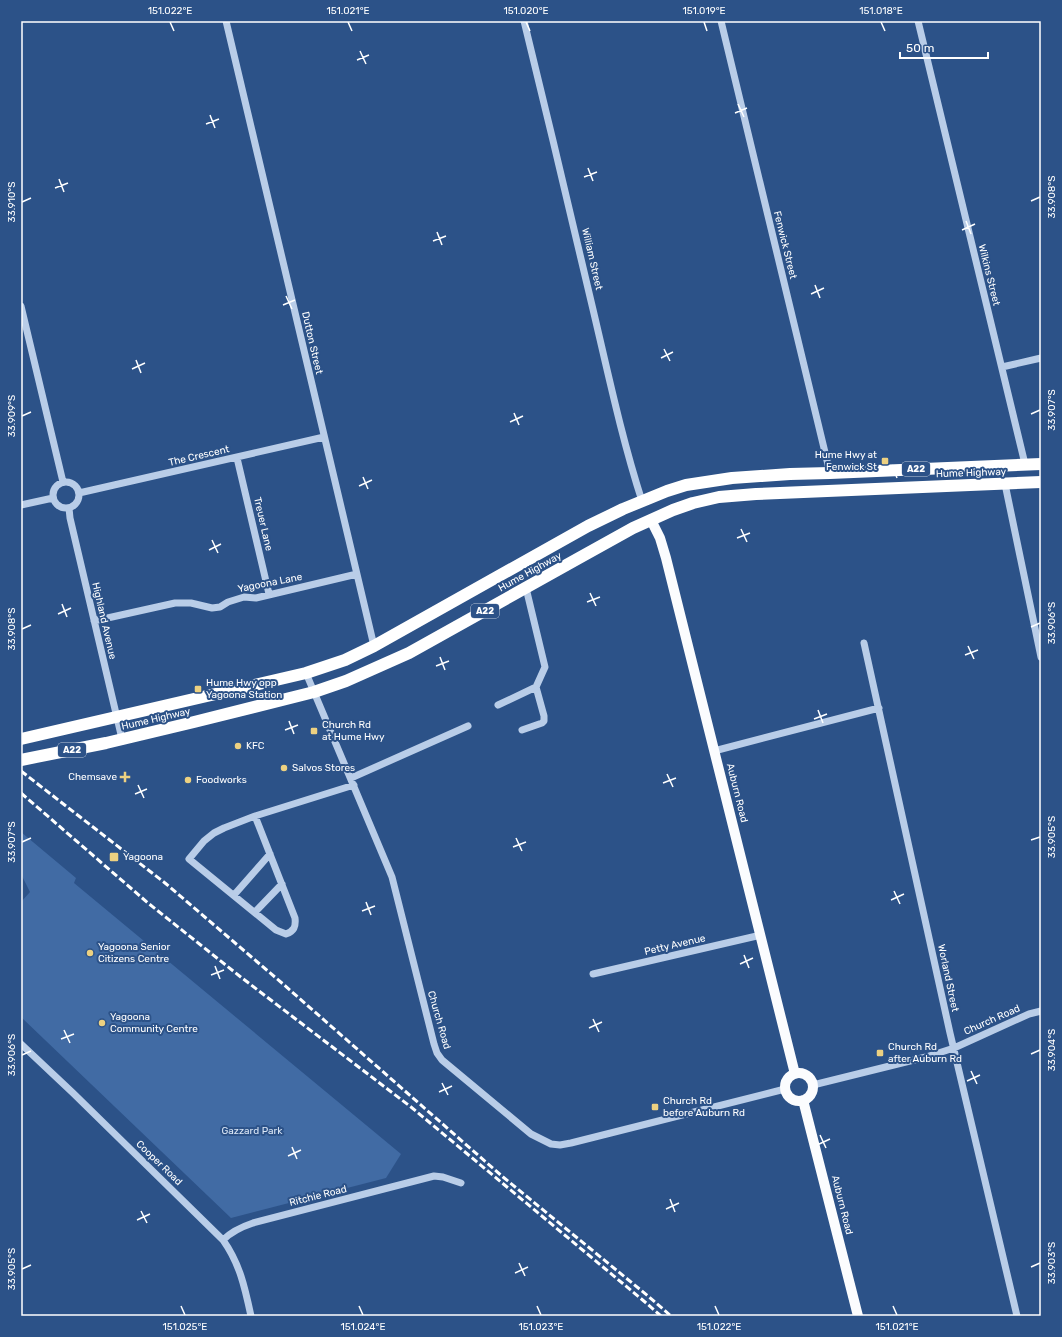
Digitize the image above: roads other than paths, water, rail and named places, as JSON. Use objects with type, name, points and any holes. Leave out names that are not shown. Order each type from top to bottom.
[{"type":"highway","name":"Hume Highway","points":[[21,739],[306,673],[345,660],[374,646],[588,526],[642,501],[686,485],[732,478],[790,474],[830,474],[1041,464]]},
{"type":"highway","name":"Hume Highway","points":[[21,760],[122,739],[314,692],[375,670],[409,653],[578,558],[651,520],[693,503],[720,497],[756,494],[1041,482]]},
{"type":"highway","points":[[642,501],[651,520]]},
{"type":"main road","name":"Auburn Road","points":[[651,520],[660,538],[666,558],[795,1074]]},
{"type":"main road","points":[[801,1073],[808,1076],[813,1085],[813,1090],[810,1095],[803,1100],[792,1098],[785,1090],[787,1079],[795,1074],[801,1073]]},
{"type":"main road","name":"Auburn Road","points":[[803,1100],[858,1316]]},
{"type":"street","name":"Dutton Street","points":[[226,21],[374,646]]},
{"type":"street","name":"William Street","points":[[524,21],[558,158],[618,418],[642,501]]},
{"type":"street","name":"Fenwick Street","points":[[721,21],[830,474]]},
{"type":"street","name":"Wilkins Street","points":[[918,21],[1025,464]]},
{"type":"street","points":[[21,306],[63,482]]},
{"type":"street","points":[[1002,368],[1041,358]]},
{"type":"street","name":"The Crescent","points":[[79,493],[324,438]]},
{"type":"street","name":"Treuer Lane","points":[[237,458],[270,594]]},
{"type":"street","points":[[63,482],[67,482],[75,486],[79,493],[79,497],[75,504],[69,508],[57,505],[53,498],[54,490],[63,482]]},
{"type":"street","points":[[1005,484],[1041,657]]},
{"type":"street","points":[[21,505],[53,498]]},
{"type":"street","name":"Highland Avenue","points":[[69,508],[70,518],[122,739]]},
{"type":"street","name":"Yagoona Lane","points":[[94,621],[175,603],[191,603],[212,608],[220,607],[228,602],[238,599],[256,598],[357,574]]},
{"type":"street","points":[[498,705],[536,687],[545,668],[526,588]]},
{"type":"street","name":"Worland Street","points":[[864,643],[954,1048],[1017,1316]]},
{"type":"street","name":"Church Road","points":[[306,673],[392,877],[403,926],[437,1053],[445,1063],[531,1134],[551,1144],[560,1145],[785,1090]]},
{"type":"street","points":[[522,730],[544,721],[536,687]]},
{"type":"street","points":[[714,751],[879,708]]},
{"type":"street","points":[[255,816],[295,918],[294,928],[291,932],[286,934],[280,933],[189,859],[204,841],[214,833],[231,825],[255,816],[352,782],[468,726]]},
{"type":"street","points":[[234,895],[270,854]]},
{"type":"street","points":[[255,912],[282,884]]},
{"type":"street","name":"Petty Avenue","points":[[593,974],[761,935]]},
{"type":"street","name":"Church Road","points":[[813,1085],[926,1057],[954,1048],[1029,1014],[1041,1011]]},
{"type":"street","name":"Cooper Road","points":[[21,1044],[73,1093],[222,1240],[230,1251],[240,1272],[251,1316]]},
{"type":"street","name":"Ritchie Road","points":[[222,1240],[231,1232],[253,1223],[434,1176],[462,1183]]},
{"type":"railway","points":[[21,771],[165,883],[283,984],[503,1177],[671,1316]]},
{"type":"railway","points":[[21,793],[148,903],[242,978],[411,1107],[661,1316]]},
{"type":"place","name":"Hume Hwy at Fenwick St","points":[[885,461]]},
{"type":"place","name":"Hume Hwy opp Yagoona Station","points":[[198,689]]},
{"type":"place","name":"Church Rd at Hume Hwy","points":[[314,731]]},
{"type":"place","name":"KFC","points":[[238,746]]},
{"type":"place","name":"Salvos Stores","points":[[284,768]]},
{"type":"place","name":"Chemsave","points":[[125,777]]},
{"type":"place","name":"Foodworks","points":[[188,780]]},
{"type":"place","name":"Yagoona","points":[[114,857]]},
{"type":"place","name":"Yagoona Senior Citizens Centre","points":[[90,953]]},
{"type":"place","name":"Yagoona Community Centre","points":[[102,1023]]},
{"type":"place","name":"Church Rd after Auburn Rd","points":[[880,1053]]},
{"type":"place","name":"Church Rd before Auburn Rd","points":[[655,1107]]},
{"type":"park label","name":"Gazzard Park","points":[[252,1131]]}]
